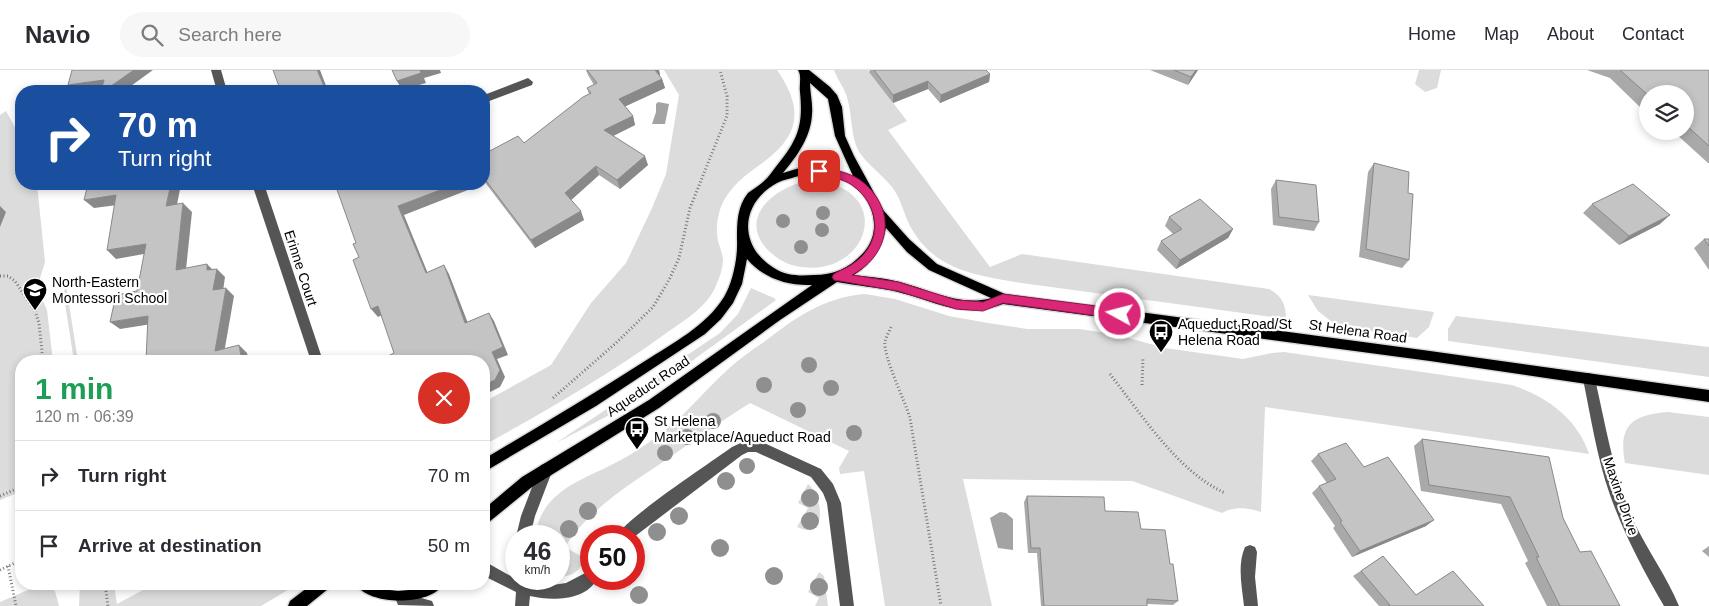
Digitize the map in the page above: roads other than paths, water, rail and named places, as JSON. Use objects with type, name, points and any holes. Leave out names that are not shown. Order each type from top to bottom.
[{"type":"main road","points":[[769,182],[790,157],[805,127],[807,111],[803,89],[804,72]]},
{"type":"main road","points":[[804,72],[824,87],[834,99],[839,132],[847,156],[873,199],[879,212],[880,230],[875,246],[859,266],[834,278],[801,282],[770,272],[758,264],[749,253],[743,241],[741,222],[747,204],[760,188],[780,176],[806,170],[832,173],[856,182],[873,199]]},
{"type":"main road","name":"St Helena Road","points":[[879,212],[911,248],[932,267],[992,292],[1003,299],[1430,356],[1709,396]]},
{"type":"main road","name":"Aqueduct Road","points":[[490,462],[641,370],[681,344],[717,316],[733,292],[739,273],[743,241]]},
{"type":"main road","name":"Aqueduct Road","points":[[490,512],[505,498],[546,469],[654,404],[776,316],[834,278]]},
{"type":"main road","name":"St Helena Road","points":[[834,278],[898,287],[956,305],[983,306],[1003,299]]},
{"type":"main road","points":[[294,606],[315,590]]},
{"type":"main road","points":[[368,590],[375,595],[396,602],[416,596],[426,590]]},
{"type":"street","points":[[216,70],[220,85]]},
{"type":"street","points":[[490,96],[528,82]]},
{"type":"street","name":"Erinne Court","points":[[260,190],[315,355]]},
{"type":"street","name":"Maxine Drive","points":[[1589,379],[1611,477],[1619,501],[1641,551],[1672,606]]},
{"type":"street","points":[[638,525],[737,451],[747,446],[757,446],[816,474],[828,488],[834,503],[847,606]]},
{"type":"street","points":[[527,525],[546,469]]},
{"type":"street","points":[[1250,552],[1248,576],[1251,606]]},
{"type":"street","points":[[490,570],[505,576]]},
{"type":"street","points":[[537,590],[547,595],[571,593],[580,587]]},
{"type":"street","points":[[522,606],[523,590]]},
{"type":"street","points":[[396,602],[427,606]]},
{"type":"place","name":"North-Eastern Montessori School","points":[[35,311]]},
{"type":"place","name":"Aqueduct Road/St Helena Road","points":[[1161,353]]},
{"type":"place","name":"St Helena Marketplace/Aqueduct Road","points":[[637,450]]}]
